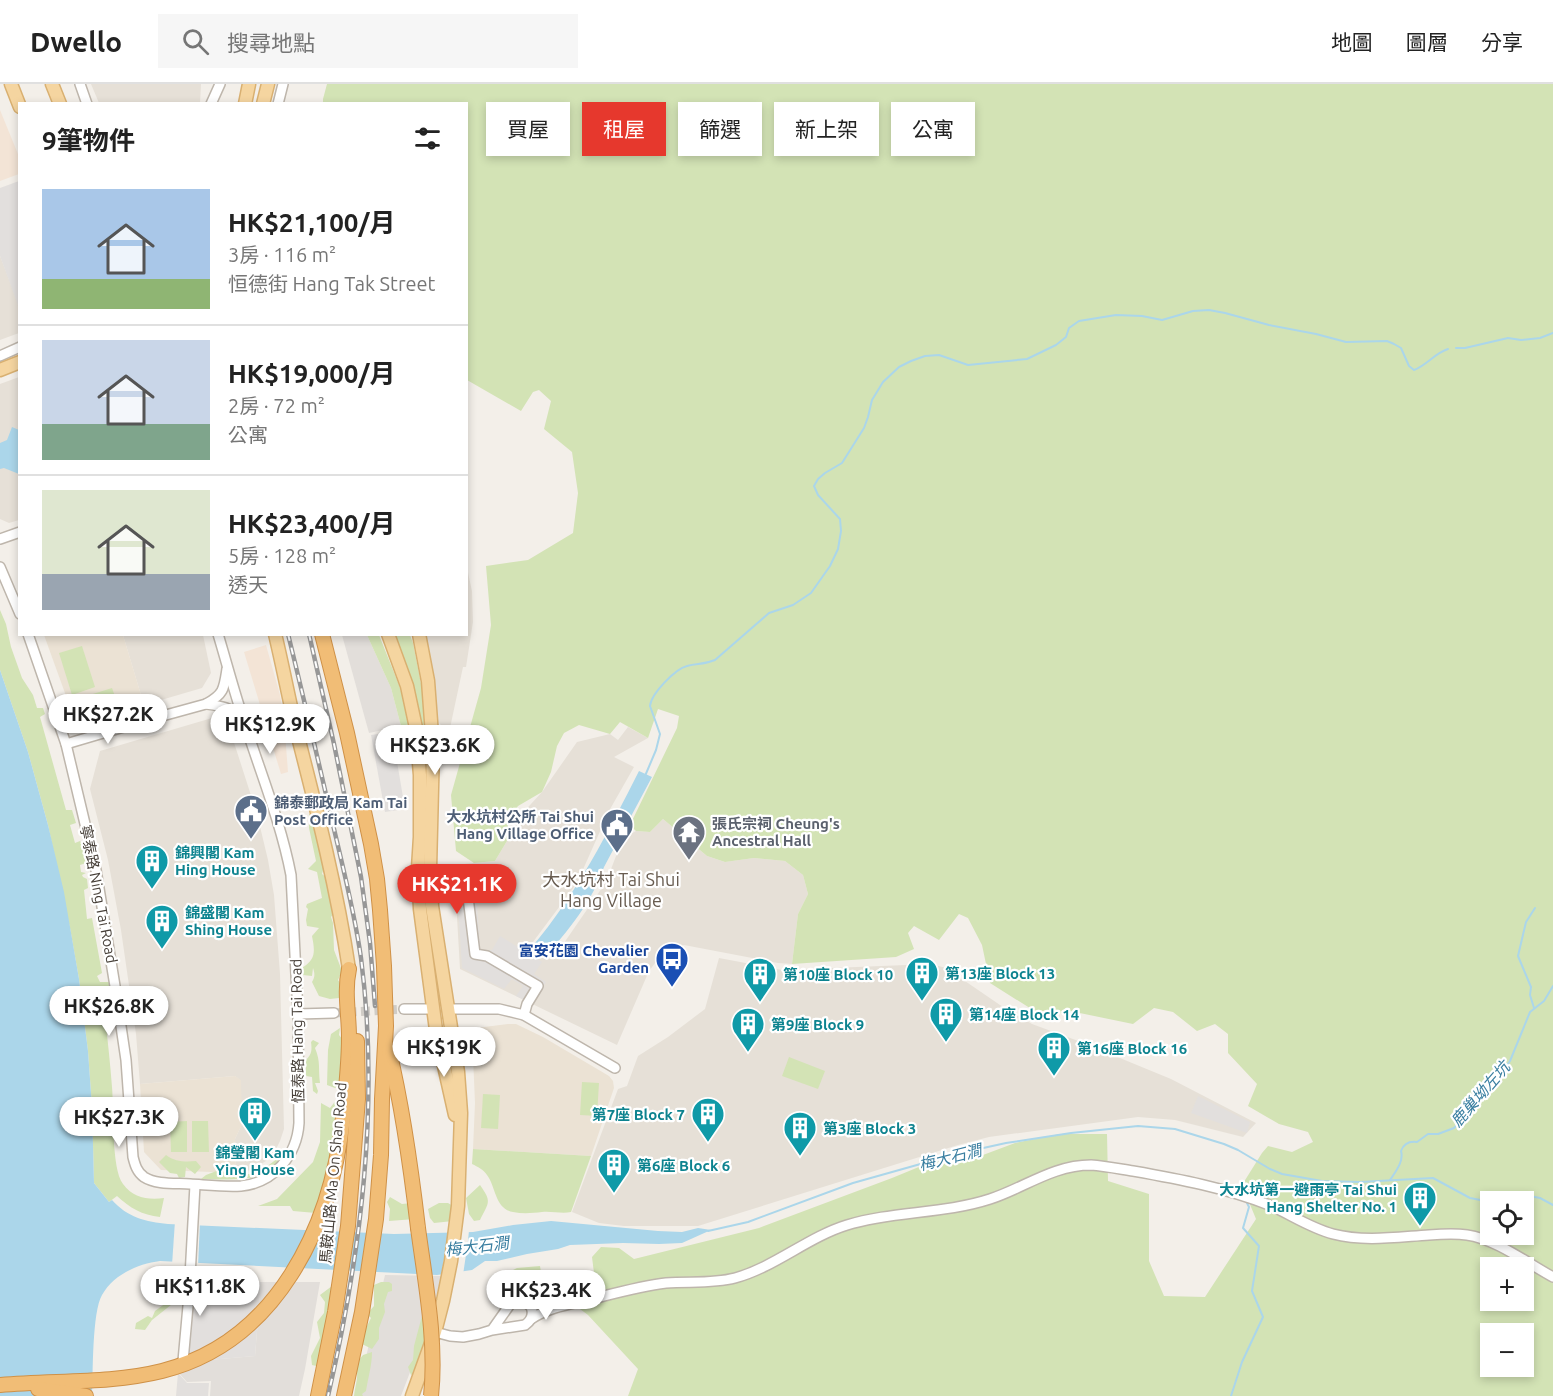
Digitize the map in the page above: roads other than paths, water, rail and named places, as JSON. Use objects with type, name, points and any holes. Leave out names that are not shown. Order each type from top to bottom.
[{"type":"highway","points":[[323,636],[366,817],[377,879],[384,966],[386,1040],[376,1219],[366,1286],[344,1396]]},
{"type":"highway","points":[[0,1385],[111,1379],[162,1371],[183,1365],[222,1345],[253,1322],[271,1304],[286,1283],[309,1242],[331,1181],[342,1131],[346,1091],[349,1037],[346,983],[349,969]]},
{"type":"highway","name":"馬鞍山路 Ma On Shan Road","points":[[318,1396],[341,1280],[349,1217],[358,1099],[356,1026],[349,969]]},
{"type":"highway","points":[[386,1040],[397,1085],[412,1180],[430,1327],[433,1371],[431,1396]]},
{"type":"highway","points":[[0,1385],[86,1396]]},
{"type":"main road","points":[[11,84],[18,102]]},
{"type":"main road","points":[[52,84],[59,102]]},
{"type":"main road","points":[[244,102],[249,84]]},
{"type":"main road","points":[[264,102],[268,84]]},
{"type":"main road","points":[[0,370],[18,363]]},
{"type":"main road","name":"馬鞍山路 Ma On Shan Road","points":[[275,636],[328,857],[349,969]]},
{"type":"main road","points":[[389,636],[407,686],[426,793],[433,919],[460,1091],[456,1227],[435,1332],[412,1396]]},
{"type":"main road","points":[[419,636],[428,681],[434,768],[426,793],[419,889],[436,1029],[455,1112],[459,1146]]},
{"type":"main road","points":[[433,1009],[448,1009]]},
{"type":"street","points":[[80,84],[86,102]]},
{"type":"street","points":[[212,102],[220,84]]},
{"type":"street","points":[[278,102],[283,84]]},
{"type":"street","points":[[0,356],[18,348]]},
{"type":"street","points":[[0,539],[18,533]]},
{"type":"street","points":[[0,567],[18,609]]},
{"type":"street","name":"寧泰路 Ning Tai Road","points":[[29,636],[66,744],[96,870],[126,1060],[135,1165],[138,1171],[149,1180],[195,1185]]},
{"type":"street","name":"恆泰路 Hang Tai Road","points":[[195,1185],[253,1184],[269,1177],[292,1153],[298,1137],[299,1123],[298,1014],[291,875],[276,818],[244,723],[219,636]]},
{"type":"street","points":[[66,744],[206,704],[222,692],[227,667]]},
{"type":"street","points":[[206,704],[231,709],[244,723]]},
{"type":"street","points":[[465,873],[475,954],[487,956],[538,986],[527,1004],[524,1015]]},
{"type":"street","points":[[404,1010],[433,1009]]},
{"type":"street","points":[[448,1009],[499,1009],[524,1015],[615,1068]]},
{"type":"street","points":[[298,1014],[334,1013]]},
{"type":"street","points":[[435,1332],[463,1337],[525,1325],[542,1312],[653,1285],[735,1278],[756,1270],[844,1226],[977,1203],[1001,1195],[1050,1172],[1094,1165],[1175,1178],[1221,1190],[1272,1206],[1334,1234],[1368,1238],[1451,1234],[1472,1236],[1494,1244],[1553,1277]]},
{"type":"street","points":[[183,1361],[191,1271],[195,1185]]},
{"type":"street","points":[[492,1330],[507,1308],[517,1300],[524,1300],[529,1304],[533,1311],[531,1319]]},
{"type":"street","points":[[529,1304],[543,1307],[565,1306]]},
{"type":"street","points":[[507,1308],[510,1322],[521,1326]]},
{"type":"water","points":[[12,427],[18,430],[18,474],[4,468],[0,469],[0,443],[7,440]]},
{"type":"water","points":[[0,670],[28,752],[64,892],[79,979],[88,1051],[94,1183],[109,1202],[112,1200],[124,1211],[137,1218],[168,1224],[394,1234],[473,1232],[551,1221],[658,1231],[682,1232],[698,1228],[711,1230],[682,1243],[570,1245],[497,1261],[485,1261],[472,1270],[437,1275],[152,1262],[127,1271],[113,1281],[102,1295],[96,1315],[92,1396],[0,1396]]},
{"type":"water","points":[[639,771],[652,777],[586,904],[544,958],[531,948],[577,884]]},
{"type":"waterway","points":[[645,776],[660,734],[650,706],[651,701],[664,683],[682,668],[715,660],[769,613],[793,605],[811,593],[830,566],[838,549],[840,519],[818,495],[814,486],[825,473],[842,463],[864,428],[872,400],[883,382],[899,367],[925,356],[939,355],[968,365],[1027,359],[1056,345],[1066,337],[1069,328],[1079,321],[1116,315],[1142,316],[1162,320],[1193,311],[1209,310],[1346,342],[1387,341],[1401,348],[1409,366],[1414,370],[1448,349]]},
{"type":"waterway","points":[[1456,348],[1508,338],[1521,340],[1540,338],[1553,333]]},
{"type":"waterway","points":[[1534,1008],[1530,995],[1531,987],[1518,956],[1526,922],[1535,908]]},
{"type":"waterway","name":"鹿巢坳左坑","points":[[1390,1180],[1399,1166],[1401,1151],[1406,1144],[1417,1142],[1428,1134],[1438,1134],[1454,1128],[1480,1094],[1495,1081],[1510,1061],[1530,1012],[1544,1001],[1553,986]]},
{"type":"waterway","name":"梅大石澗","points":[[708,1231],[748,1222],[853,1183],[956,1154],[1006,1143],[1138,1126],[1175,1129],[1224,1144],[1282,1174],[1322,1181],[1360,1182],[1433,1178],[1470,1198],[1480,1200]]},
{"type":"waterway","name":"梅大石澗","points":[[1534,1197],[1553,1205]]},
{"type":"waterway","points":[[1231,1396],[1242,1362],[1263,1317],[1252,1291],[1259,1246],[1243,1228],[1249,1207],[1245,1199]]},
{"type":"tunnel","points":[[334,1013],[404,1009]]},
{"type":"railway","points":[[288,636],[352,910],[361,958],[366,1013],[368,1123],[364,1178],[350,1288],[328,1396]]},
{"type":"railway","points":[[309,636],[361,877],[370,943],[375,1006]]},
{"type":"place","name":"錦泰郵政局 Kam Tai Post Office","points":[[251,840]]},
{"type":"place","name":"大水坑村公所 Tai Shui Hang Village Office","points":[[617,854]]},
{"type":"place","name":"張氏宗祠 Cheung's Ancestral Hall","points":[[689,861]]},
{"type":"place","name":"錦興閣 Kam Hing House","points":[[152,890]]},
{"type":"place","name":"錦盛閣 Kam Shing House","points":[[162,950]]},
{"type":"place","name":"富安花園 Chevalier Garden","points":[[672,988]]},
{"type":"place","name":"第13座 Block 13","points":[[922,1002]]},
{"type":"place","name":"第10座 Block 10","points":[[760,1003]]},
{"type":"place","name":"第14座 Block 14","points":[[946,1043]]},
{"type":"place","name":"第9座 Block 9","points":[[748,1053]]},
{"type":"place","name":"第16座 Block 16","points":[[1054,1077]]},
{"type":"place","name":"錦瑩閣 Kam Ying House","points":[[255,1142]]},
{"type":"place","name":"第7座 Block 7","points":[[708,1143]]},
{"type":"place","name":"第3座 Block 3","points":[[800,1157]]},
{"type":"place","name":"第6座 Block 6","points":[[614,1194]]},
{"type":"place","name":"大水坑第一避雨亭 Tai Shui Hang Shelter No. 1","points":[[1420,1227]]},
{"type":"district","name":"大水坑村 Tai Shui Hang Village","points":[[611,889]]}]
